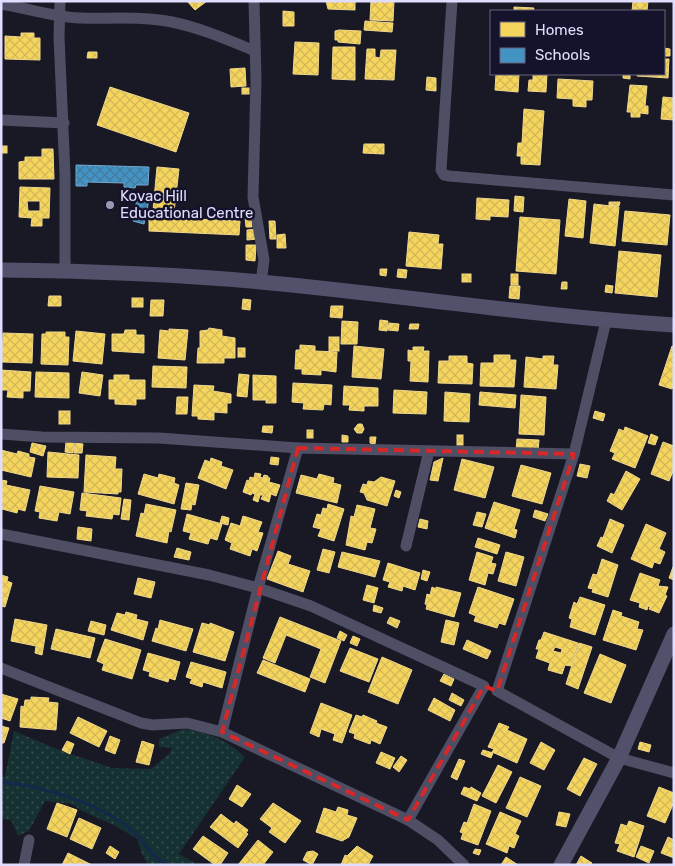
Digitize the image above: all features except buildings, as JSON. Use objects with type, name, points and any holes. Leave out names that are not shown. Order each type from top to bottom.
[{"type":"street","points":[[60,1],[58,16],[66,174],[65,271]]},
{"type":"street","points":[[254,1],[256,81],[252,197],[264,260],[261,282]]},
{"type":"street","points":[[452,1],[441,170],[444,174],[449,176],[674,195]]},
{"type":"street","points":[[1,4],[58,16],[143,19],[171,22],[205,30],[255,52]]},
{"type":"street","points":[[1,120],[64,123]]},
{"type":"street","points":[[1,270],[65,271],[261,282],[606,321],[674,325]]},
{"type":"street","points":[[497,690],[574,454],[606,321]]},
{"type":"street","points":[[1,434],[42,438],[158,438],[298,448],[574,454]]},
{"type":"street","points":[[222,732],[258,588],[298,448]]},
{"type":"street","points":[[406,546],[429,451]]},
{"type":"street","points":[[1,534],[209,575],[258,588],[311,606],[484,686],[497,690],[619,758],[674,773]]},
{"type":"street","points":[[561,865],[619,758],[674,634]]},
{"type":"street","points":[[1,668],[141,723],[153,725],[188,723],[222,732],[408,820],[438,840],[464,865]]},
{"type":"street","points":[[408,820],[484,686]]},
{"type":"street","points":[[24,865],[29,840]]},
{"type":"highlighted area","points":[[298,448],[574,454],[497,691],[484,686],[408,820],[222,732]]},
{"type":"green space","points":[[183,729],[217,738],[245,757],[179,854],[198,865],[148,865],[137,839],[72,804],[45,801],[29,831],[18,836],[11,820],[1,819],[1,777],[5,777],[14,731],[57,749],[112,768],[151,769],[170,753],[172,748],[159,747],[159,739]]},
{"type":"waterway","points":[[1,782],[50,791],[101,810],[128,827],[154,855],[171,865]]},
{"type":"place","name":"Kovac Hill Educational Centre","points":[[110,205]]}]
